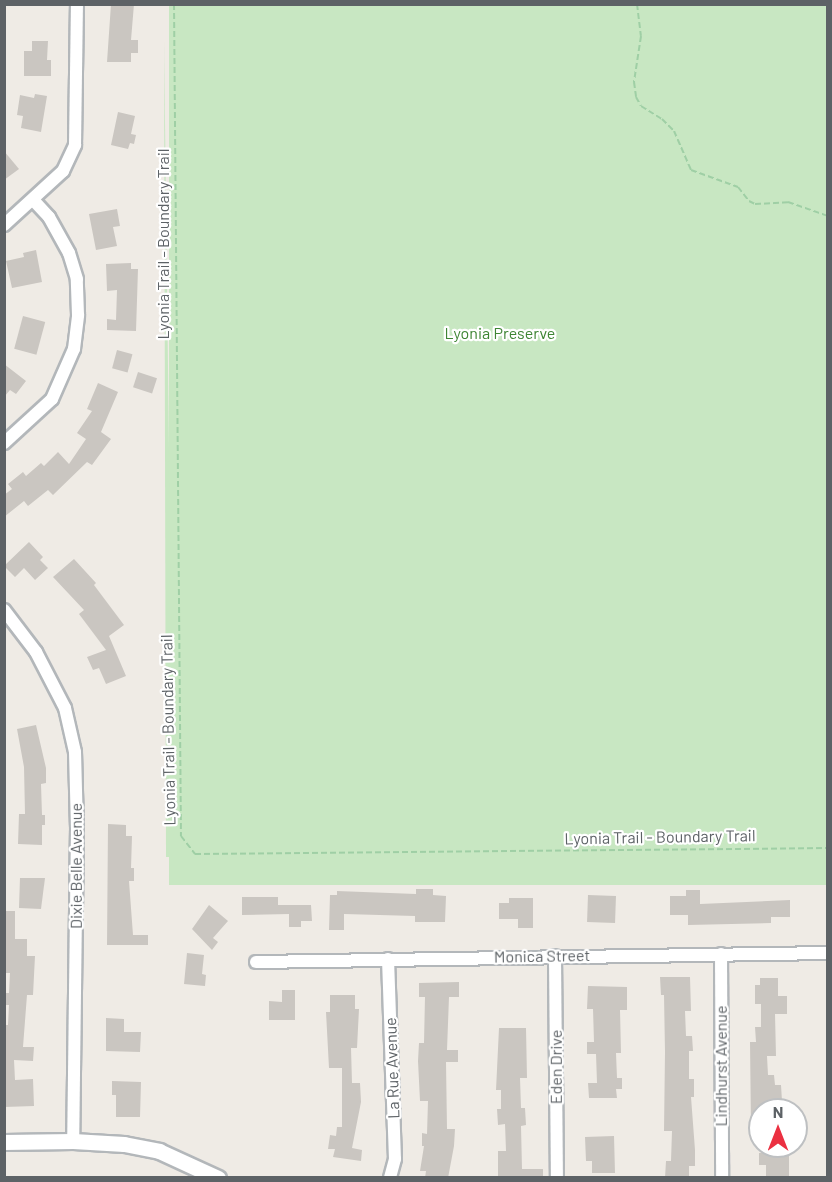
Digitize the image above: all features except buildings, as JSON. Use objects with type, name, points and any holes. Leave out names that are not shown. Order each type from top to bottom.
[{"type":"street","points":[[4,225],[63,171],[75,145],[77,4]]},
{"type":"street","points":[[4,443],[52,399],[74,349],[78,315],[77,279],[69,254],[49,217],[33,200]]},
{"type":"street","name":"Dixie Belle Avenue","points":[[4,610],[36,652],[65,708],[75,752],[77,828],[73,1141]]},
{"type":"street","name":"Monica Street","points":[[256,962],[828,952]]},
{"type":"street","name":"Lindhurst Avenue","points":[[721,954],[722,1178]]},
{"type":"street","name":"Eden Drive","points":[[555,956],[557,1178]]},
{"type":"street","name":"La Rue Avenue","points":[[388,959],[395,1159],[390,1178]]},
{"type":"street","points":[[4,1142],[73,1141],[124,1144],[159,1151],[211,1176]]},
{"type":"path","name":"Lyonia Trail - Boundary Trail","points":[[174,4],[182,836],[195,854],[828,848]]},
{"type":"path","points":[[637,4],[641,36],[634,82],[636,97],[640,106],[662,119],[674,131],[691,170],[738,187],[749,201],[755,204],[788,202],[828,216]]},
{"type":"green space","name":"Lyonia Preserve","points":[[169,5],[827,5],[827,885],[169,885]]},
{"type":"green space","points":[[164,40],[174,857],[166,857]]}]
